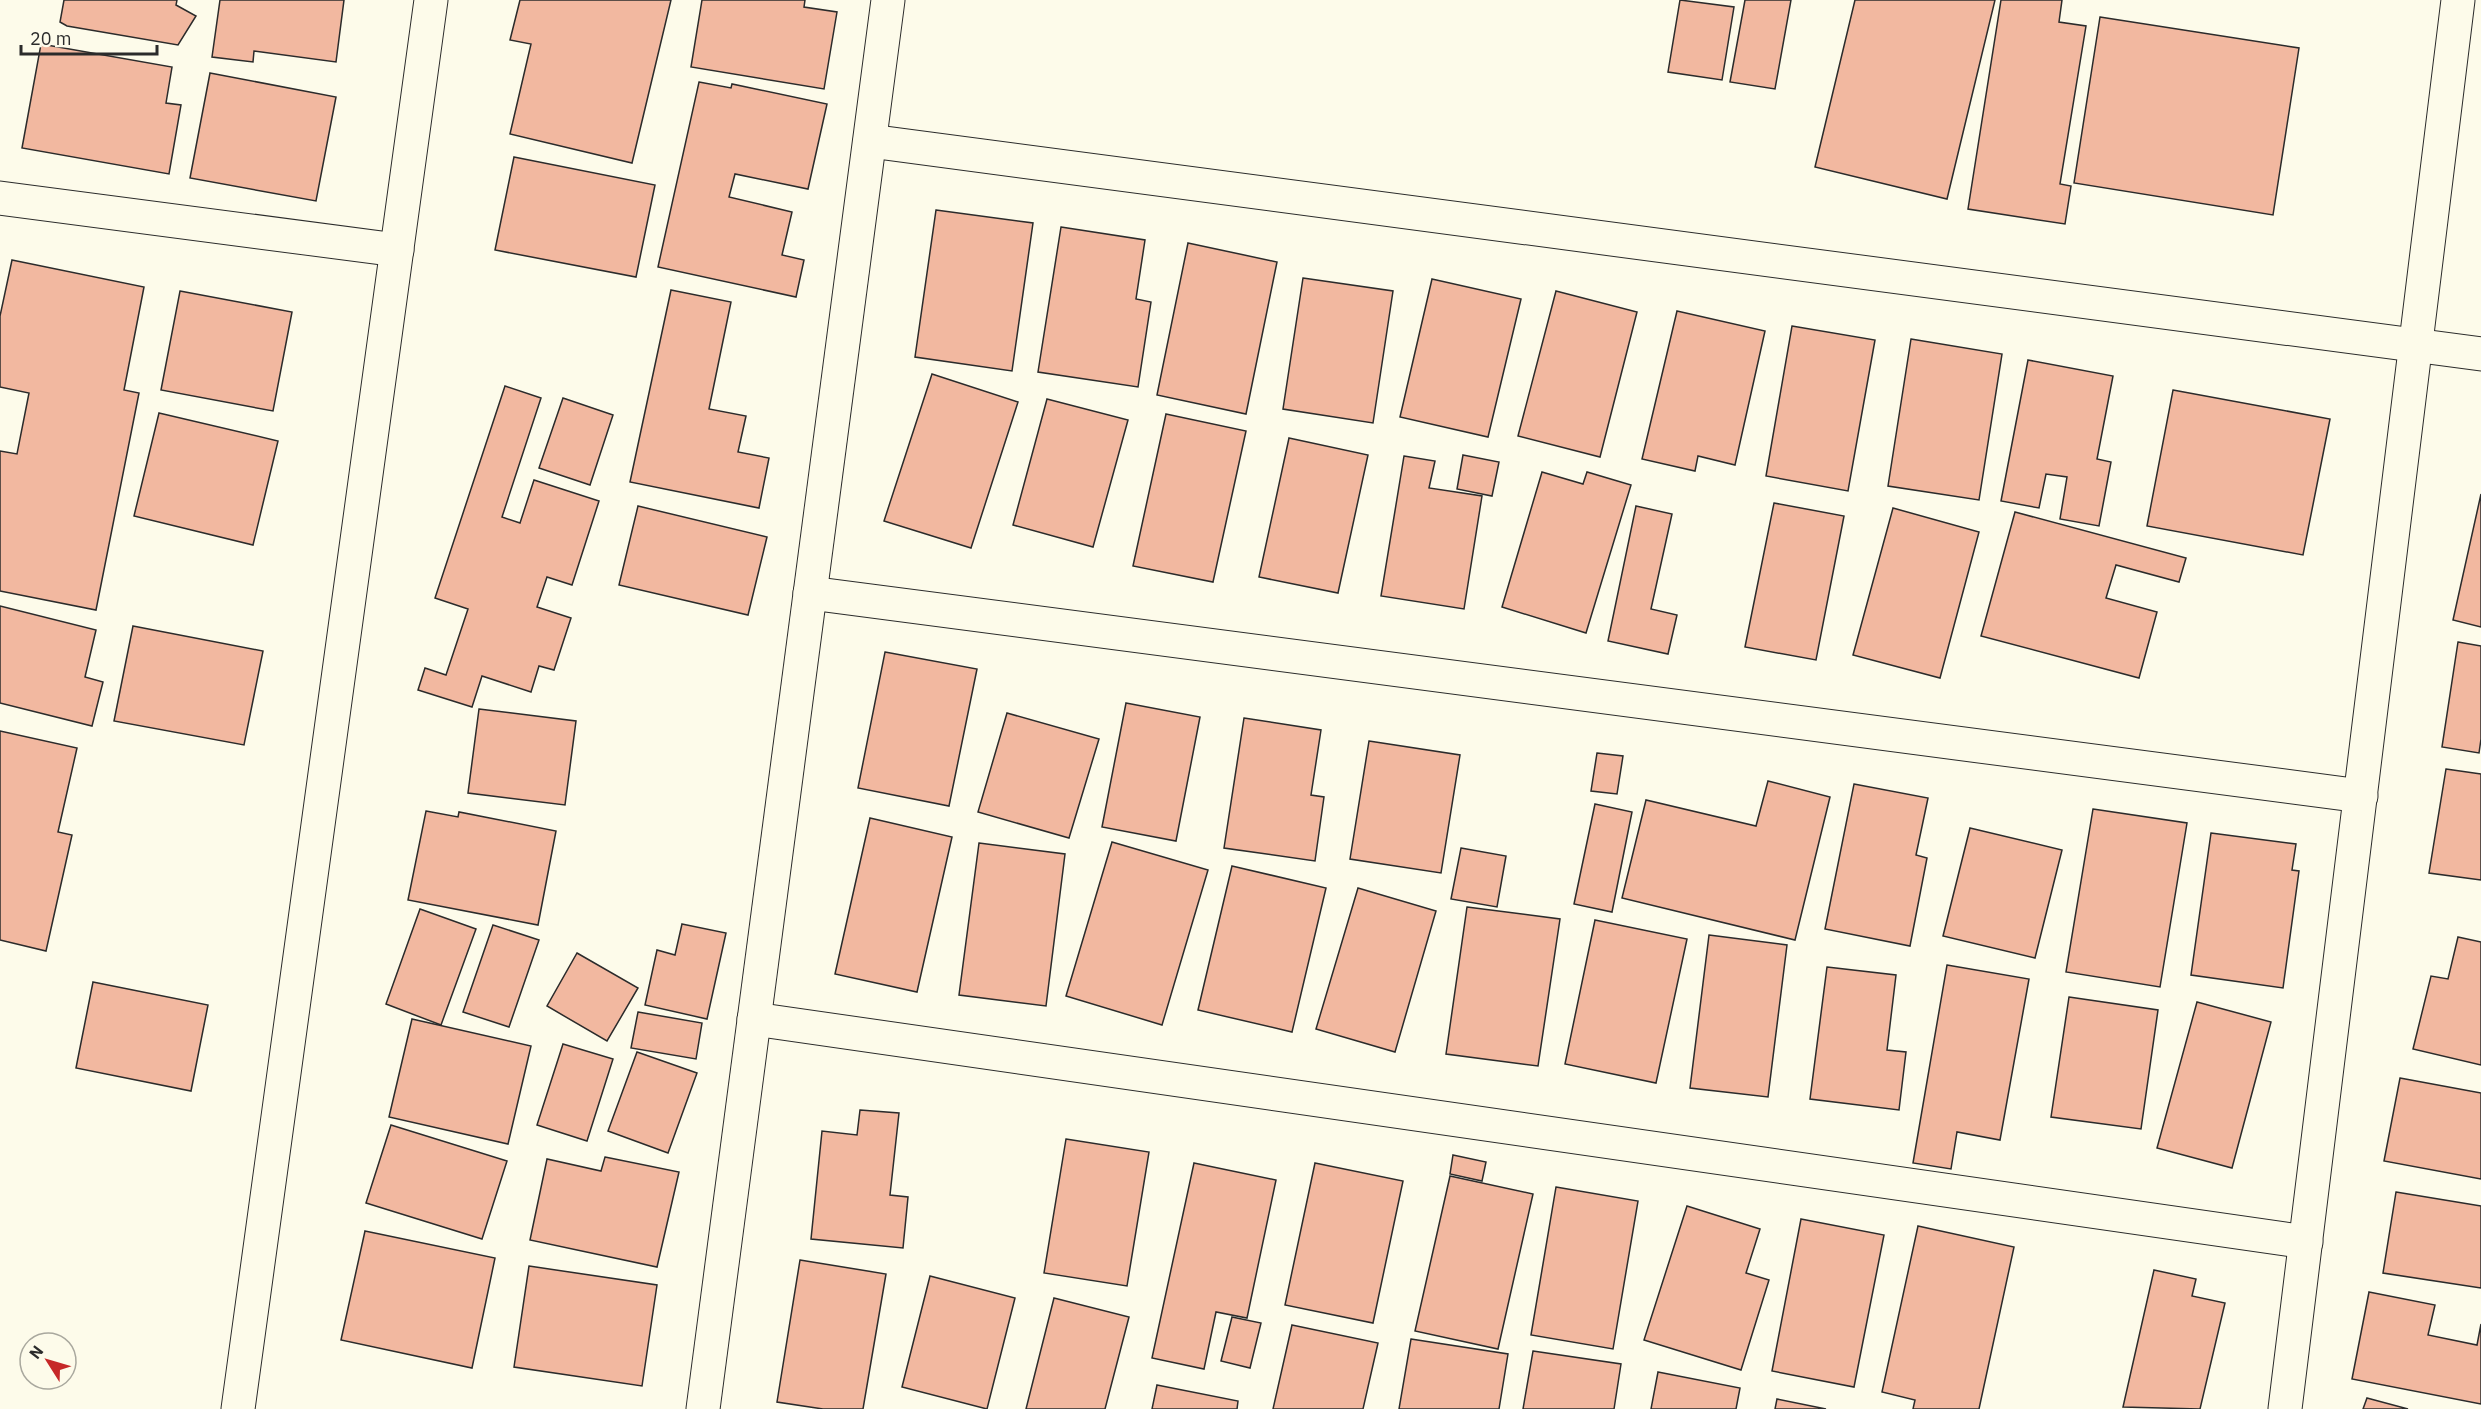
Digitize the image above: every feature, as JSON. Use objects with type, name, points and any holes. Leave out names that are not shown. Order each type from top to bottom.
[{"type":"street","points":[[238,1409],[431,0]]},
{"type":"street","points":[[703,1409],[888,0]]},
{"type":"street","points":[[2285,1409],[2458,0]]},
{"type":"street","points":[[870,141],[2481,354]]},
{"type":"street","points":[[0,198],[397,250]]},
{"type":"street","points":[[810,593],[2361,796]]},
{"type":"street","points":[[754,1019],[2306,1242]]},
{"type":"building","points":[[64,0],[177,0],[176,5],[196,16],[178,45],[67,26],[60,22]]},
{"type":"building","points":[[220,0],[344,0],[336,62],[254,51],[253,62],[212,57]]},
{"type":"building","points":[[520,0],[671,0],[632,163],[510,134],[531,44],[510,40]]},
{"type":"building","points":[[702,0],[805,0],[804,7],[837,12],[824,89],[691,67]]},
{"type":"building","points":[[1680,0],[1734,7],[1722,80],[1668,72]]},
{"type":"building","points":[[1745,0],[1791,0],[1775,89],[1730,82]]},
{"type":"building","points":[[1855,0],[1995,0],[1947,199],[1815,167]]},
{"type":"building","points":[[2001,0],[2062,0],[2059,22],[2086,26],[2060,184],[2071,186],[2065,224],[1968,209]]},
{"type":"building","points":[[2100,17],[2299,48],[2273,215],[2074,183]]},
{"type":"building","points":[[41,44],[172,67],[166,103],[181,105],[169,174],[22,148]]},
{"type":"building","points":[[210,73],[336,97],[316,201],[190,178]]},
{"type":"building","points":[[699,82],[731,88],[732,84],[827,104],[808,189],[735,174],[729,197],[792,212],[782,255],[804,260],[796,297],[658,267]]},
{"type":"building","points":[[514,157],[655,185],[636,277],[495,250]]},
{"type":"building","points":[[936,210],[1033,223],[1012,371],[915,357]]},
{"type":"building","points":[[1061,227],[1145,240],[1136,299],[1151,302],[1138,387],[1038,372]]},
{"type":"building","points":[[1188,243],[1277,262],[1246,414],[1157,395]]},
{"type":"building","points":[[12,260],[144,287],[124,390],[139,393],[96,610],[0,591],[0,451],[17,454],[29,393],[0,387],[0,316]]},
{"type":"building","points":[[1303,278],[1393,291],[1373,423],[1283,409]]},
{"type":"building","points":[[1432,279],[1521,299],[1488,437],[1400,417]]},
{"type":"building","points":[[671,290],[731,302],[709,409],[746,416],[738,452],[769,458],[759,508],[630,482]]},
{"type":"building","points":[[180,291],[292,312],[273,411],[161,390]]},
{"type":"building","points":[[1556,291],[1637,312],[1600,457],[1518,436]]},
{"type":"building","points":[[1677,311],[1765,331],[1735,465],[1698,456],[1695,471],[1642,459]]},
{"type":"building","points":[[1792,326],[1875,340],[1848,491],[1766,476]]},
{"type":"building","points":[[1911,339],[2002,354],[1979,500],[1888,486]]},
{"type":"building","points":[[2028,360],[2113,376],[2097,459],[2111,462],[2099,526],[2060,519],[2067,477],[2046,474],[2039,508],[2001,501]]},
{"type":"building","points":[[932,374],[1018,402],[971,548],[884,521]]},
{"type":"building","points":[[505,386],[541,398],[502,517],[520,523],[534,480],[599,501],[572,585],[547,577],[537,607],[571,618],[554,670],[539,666],[531,692],[482,676],[472,707],[418,690],[425,668],[446,675],[468,609],[435,598]]},
{"type":"building","points":[[2173,390],[2330,419],[2303,555],[2147,526]]},
{"type":"building","points":[[563,398],[613,415],[590,485],[539,468]]},
{"type":"building","points":[[1047,399],[1128,420],[1093,547],[1013,525]]},
{"type":"building","points":[[159,413],[278,441],[253,545],[134,516]]},
{"type":"building","points":[[1166,414],[1246,431],[1213,582],[1133,566]]},
{"type":"building","points":[[1289,438],[1368,455],[1338,593],[1259,577]]},
{"type":"building","points":[[1463,455],[1499,462],[1492,496],[1457,489]]},
{"type":"building","points":[[1404,456],[1435,461],[1429,488],[1482,496],[1464,609],[1381,596]]},
{"type":"building","points":[[1542,472],[1583,484],[1587,472],[1631,485],[1586,633],[1502,607]]},
{"type":"building","points":[[2481,494],[2481,627],[2453,620]]},
{"type":"building","points":[[1774,503],[1844,516],[1816,660],[1745,647]]},
{"type":"building","points":[[638,506],[767,537],[748,615],[619,585]]},
{"type":"building","points":[[1636,506],[1672,514],[1651,609],[1677,615],[1668,654],[1608,641]]},
{"type":"building","points":[[1893,508],[1979,532],[1940,678],[1853,655]]},
{"type":"building","points":[[2015,512],[2186,558],[2179,582],[2116,565],[2106,598],[2157,612],[2139,678],[1981,636]]},
{"type":"building","points":[[0,606],[96,630],[85,677],[103,682],[92,726],[0,703]]},
{"type":"building","points":[[133,626],[263,651],[244,745],[114,721]]},
{"type":"building","points":[[2458,642],[2481,646],[2479,753],[2442,747]]},
{"type":"building","points":[[885,652],[977,669],[949,806],[858,788]]},
{"type":"building","points":[[1126,703],[1200,717],[1176,841],[1102,827]]},
{"type":"building","points":[[479,709],[576,721],[565,805],[468,793]]},
{"type":"building","points":[[1007,713],[1099,739],[1069,838],[978,812]]},
{"type":"building","points":[[1244,718],[1321,730],[1311,795],[1324,797],[1315,861],[1224,848]]},
{"type":"building","points":[[0,731],[77,748],[58,832],[72,835],[46,951],[0,940]]},
{"type":"building","points":[[1369,741],[1460,755],[1441,873],[1350,859]]},
{"type":"building","points":[[1597,753],[1623,756],[1617,794],[1591,791]]},
{"type":"building","points":[[2446,769],[2481,774],[2481,880],[2429,873]]},
{"type":"building","points":[[1768,781],[1830,797],[1795,940],[1622,898],[1646,800],[1756,826]]},
{"type":"building","points":[[1854,784],[1928,798],[1916,855],[1927,858],[1910,946],[1825,929]]},
{"type":"building","points":[[1595,804],[1632,812],[1612,912],[1574,904]]},
{"type":"building","points":[[2093,809],[2187,823],[2160,987],[2066,972]]},
{"type":"building","points":[[426,811],[458,817],[459,812],[556,831],[538,925],[408,900]]},
{"type":"building","points":[[870,818],[952,837],[917,992],[835,974]]},
{"type":"building","points":[[1970,828],[2062,850],[2035,958],[1943,936]]},
{"type":"building","points":[[2211,833],[2296,844],[2292,870],[2299,871],[2283,988],[2191,975]]},
{"type":"building","points":[[1112,842],[1208,870],[1162,1025],[1066,996]]},
{"type":"building","points":[[979,843],[1065,854],[1046,1006],[959,995]]},
{"type":"building","points":[[1461,848],[1506,856],[1497,907],[1451,899]]},
{"type":"building","points":[[1232,866],[1326,888],[1292,1032],[1198,1010]]},
{"type":"building","points":[[1358,888],[1436,911],[1395,1052],[1316,1029]]},
{"type":"building","points":[[1467,907],[1560,919],[1538,1066],[1446,1054]]},
{"type":"building","points":[[420,909],[476,929],[441,1025],[386,1004]]},
{"type":"building","points":[[1595,920],[1687,939],[1656,1083],[1565,1064]]},
{"type":"building","points":[[682,924],[726,933],[707,1019],[645,1005],[657,950],[675,955]]},
{"type":"building","points":[[493,925],[539,940],[509,1027],[463,1012]]},
{"type":"building","points":[[1709,935],[1787,945],[1768,1097],[1690,1088]]},
{"type":"building","points":[[2458,937],[2481,942],[2481,1065],[2413,1049],[2431,976],[2448,979]]},
{"type":"building","points":[[577,953],[638,988],[607,1041],[547,1006]]},
{"type":"building","points":[[1947,965],[2029,979],[2000,1140],[1957,1132],[1951,1169],[1913,1163]]},
{"type":"building","points":[[1827,967],[1896,975],[1887,1050],[1906,1052],[1899,1110],[1810,1099]]},
{"type":"building","points":[[93,982],[208,1005],[191,1091],[76,1068]]},
{"type":"building","points":[[2069,997],[2158,1010],[2141,1129],[2051,1117]]},
{"type":"building","points":[[2197,1002],[2271,1022],[2232,1168],[2157,1148]]},
{"type":"building","points":[[638,1012],[702,1023],[696,1059],[631,1048]]},
{"type":"building","points":[[412,1019],[531,1046],[508,1144],[389,1117]]},
{"type":"building","points":[[563,1044],[613,1059],[587,1141],[537,1125]]},
{"type":"building","points":[[637,1052],[697,1073],[668,1153],[608,1131]]},
{"type":"building","points":[[2400,1078],[2481,1093],[2481,1179],[2384,1161]]},
{"type":"building","points":[[860,1110],[899,1113],[890,1195],[908,1197],[903,1248],[811,1239],[822,1131],[857,1135]]},
{"type":"building","points":[[391,1125],[507,1161],[482,1239],[366,1203]]},
{"type":"building","points":[[1066,1139],[1149,1152],[1127,1286],[1044,1273]]},
{"type":"building","points":[[1453,1155],[1486,1162],[1482,1181],[1450,1174]]},
{"type":"building","points":[[605,1157],[679,1172],[657,1267],[530,1240],[547,1159],[601,1171]]},
{"type":"building","points":[[1194,1163],[1276,1180],[1247,1318],[1216,1312],[1204,1369],[1152,1358]]},
{"type":"building","points":[[1315,1163],[1403,1181],[1373,1323],[1285,1305]]},
{"type":"building","points":[[1450,1176],[1533,1194],[1498,1349],[1415,1331]]},
{"type":"building","points":[[1556,1187],[1638,1201],[1613,1349],[1531,1335]]},
{"type":"building","points":[[2396,1192],[2481,1206],[2481,1288],[2383,1273]]},
{"type":"building","points":[[1687,1206],[1760,1229],[1746,1273],[1769,1280],[1741,1370],[1644,1340]]},
{"type":"building","points":[[1801,1219],[1884,1235],[1854,1387],[1772,1371]]},
{"type":"building","points":[[1918,1226],[2014,1247],[1979,1409],[1913,1409],[1915,1400],[1882,1392]]},
{"type":"building","points":[[365,1231],[495,1258],[472,1368],[341,1340]]},
{"type":"building","points":[[800,1260],[886,1274],[863,1409],[823,1409],[777,1402]]},
{"type":"building","points":[[529,1266],[657,1285],[642,1386],[514,1367]]},
{"type":"building","points":[[2154,1270],[2196,1279],[2192,1296],[2225,1303],[2200,1409],[2123,1407]]},
{"type":"building","points":[[930,1276],[1015,1298],[987,1409],[902,1387]]},
{"type":"building","points":[[2369,1292],[2435,1305],[2428,1335],[2477,1345],[2481,1324],[2481,1404],[2352,1379]]},
{"type":"building","points":[[1054,1298],[1129,1317],[1105,1409],[1026,1409]]},
{"type":"building","points":[[1232,1317],[1261,1323],[1250,1368],[1221,1361]]},
{"type":"building","points":[[1292,1325],[1378,1343],[1363,1409],[1273,1409]]},
{"type":"building","points":[[1411,1339],[1508,1354],[1499,1409],[1399,1409]]},
{"type":"building","points":[[1533,1351],[1621,1364],[1614,1409],[1523,1409]]},
{"type":"building","points":[[1658,1372],[1740,1388],[1736,1409],[1651,1409]]},
{"type":"building","points":[[1157,1385],[1238,1401],[1237,1409],[1152,1409]]},
{"type":"building","points":[[2367,1398],[2408,1409],[2363,1409]]},
{"type":"building","points":[[1777,1399],[1826,1409],[1775,1409]]}]
